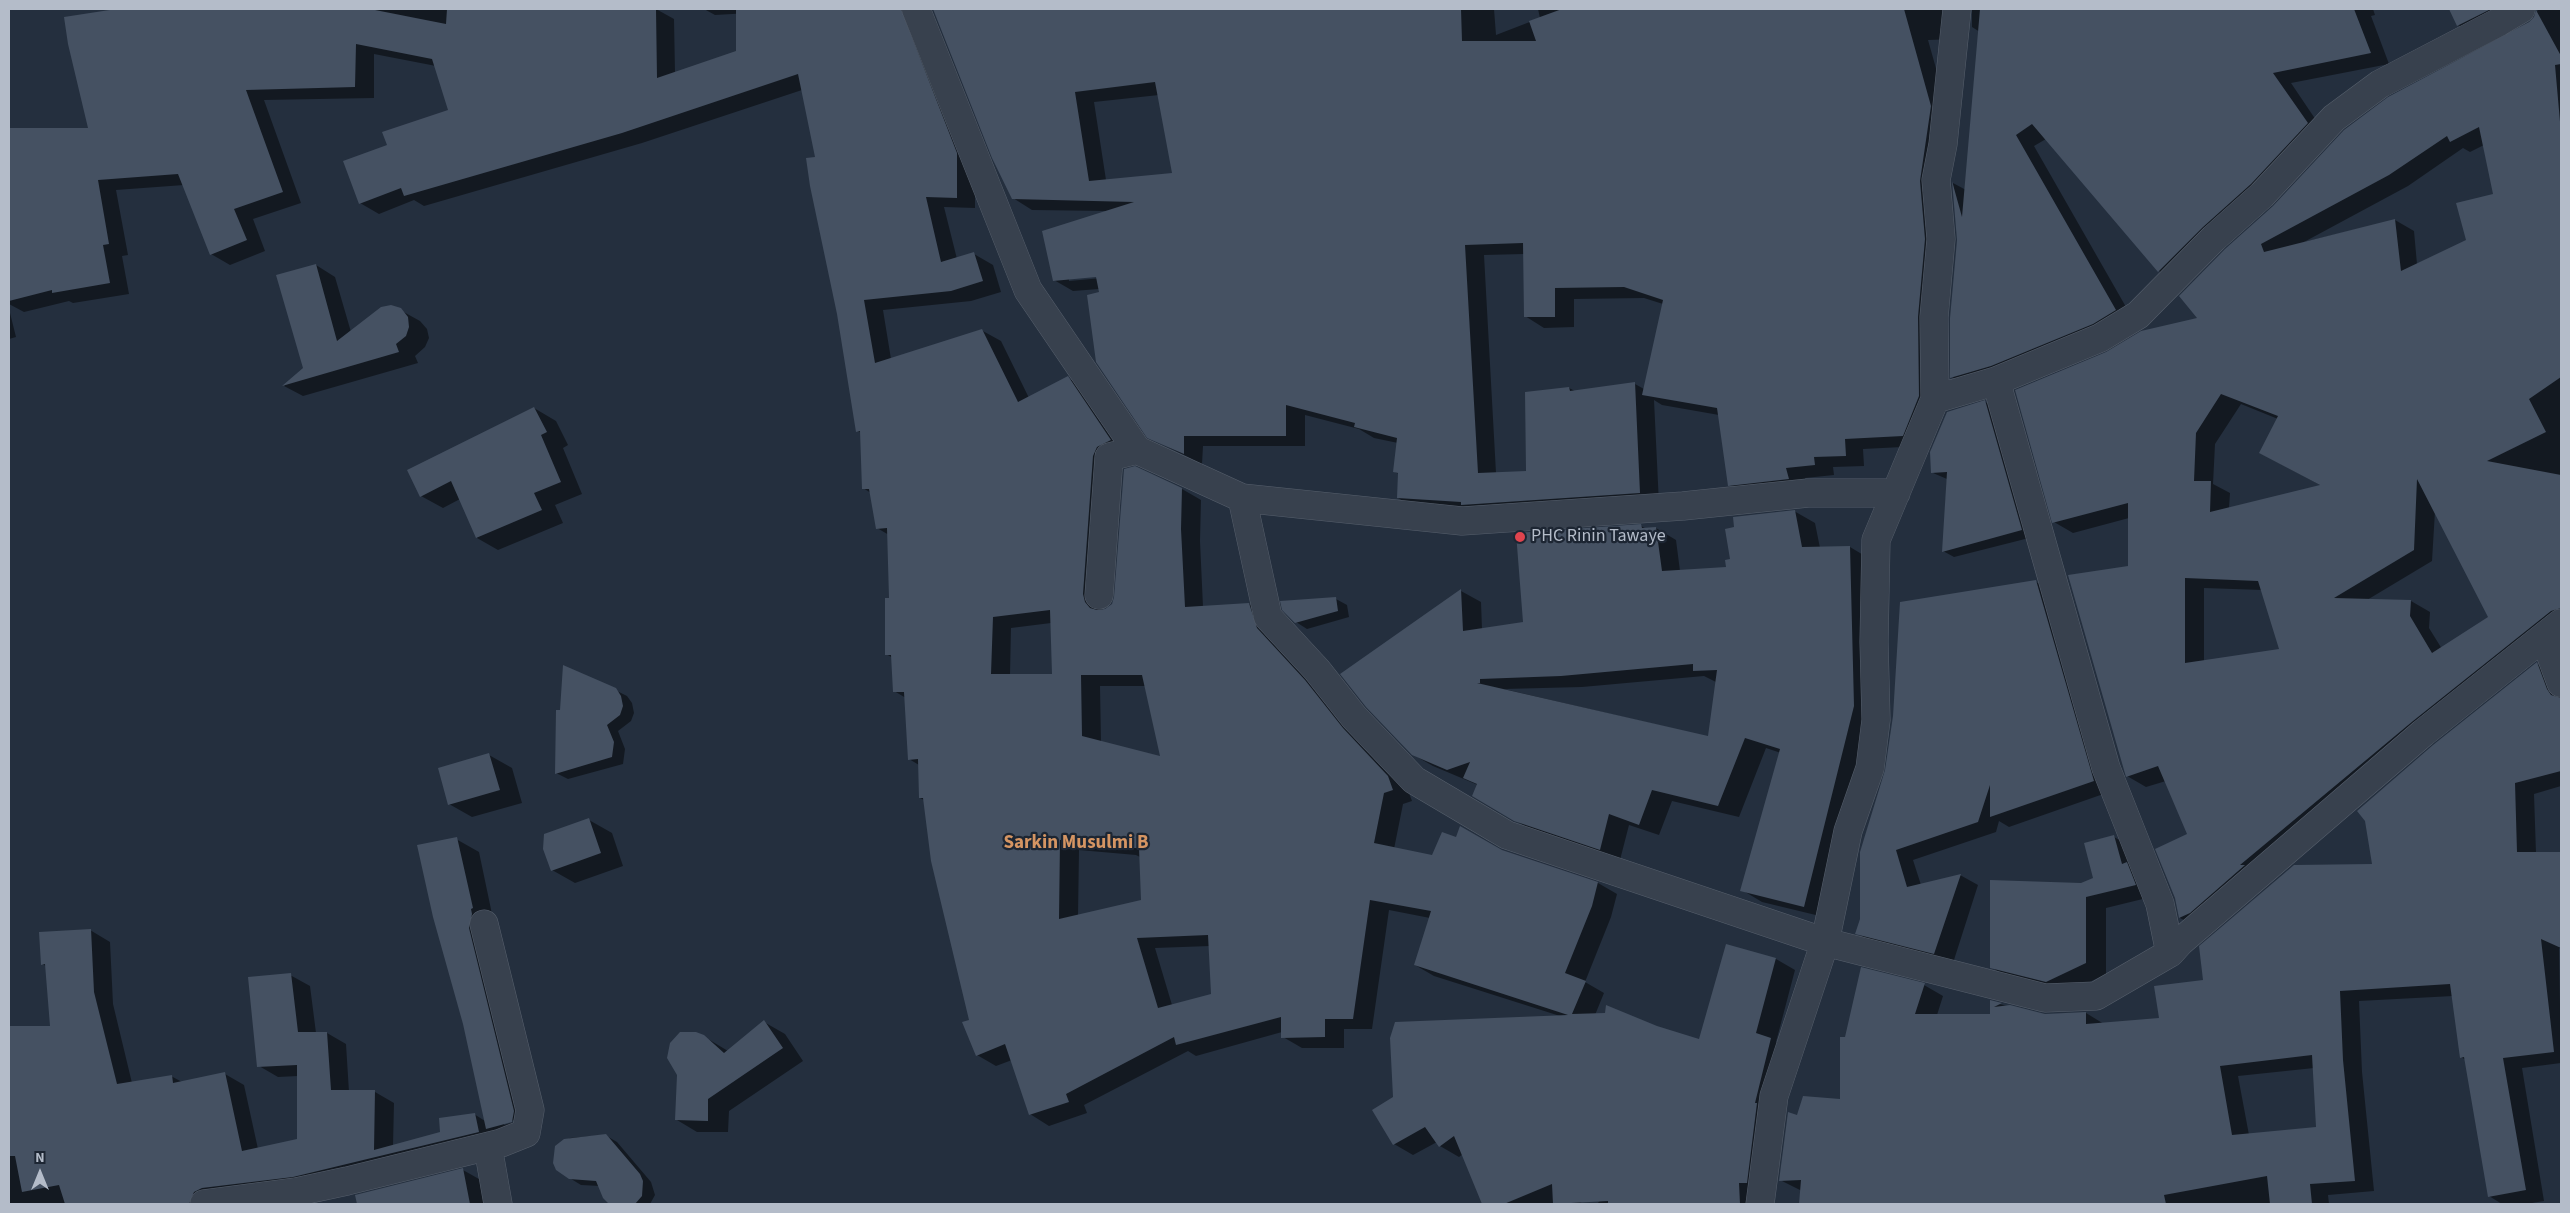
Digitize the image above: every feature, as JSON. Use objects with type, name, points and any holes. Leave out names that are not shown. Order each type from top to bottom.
[{"type":"street","points":[[916,9],[1028,290],[1137,450],[1242,498],[1462,521],[1683,506],[1808,493],[1896,494]]},
{"type":"street","points":[[1760,1204],[1774,1096],[1825,942],[1848,831],[1870,768],[1876,720],[1874,642],[1876,540],[1935,399],[1934,317],[1941,239],[1936,180],[1943,144],[1957,9]]},
{"type":"street","points":[[1935,399],[1996,381],[2100,338],[2138,315],[2214,238],[2262,195],[2334,118],[2380,84],[2521,9]]},
{"type":"street","points":[[1996,381],[2106,768],[2160,904],[2170,954]]},
{"type":"street","points":[[1099,595],[1108,457],[1137,450]]},
{"type":"street","points":[[1242,498],[1268,617],[1317,670],[1354,717],[1414,780],[1507,835],[1825,942],[2045,998],[2096,996],[2170,954],[2180,942],[2423,734],[2553,630]]},
{"type":"street","points":[[2553,630],[2561,683]]},
{"type":"street","points":[[204,1204],[296,1192],[488,1147],[526,1134],[530,1110],[484,924]]},
{"type":"street","points":[[488,1147],[498,1204]]},
{"type":"building","points":[[116,9],[370,9],[446,24],[447,9],[656,9],[657,78],[736,51],[736,9],[901,9],[957,153],[957,198],[926,197],[941,262],[974,252],[983,281],[951,291],[864,300],[875,363],[982,329],[1018,402],[1068,376],[1111,440],[1097,447],[1093,456],[1083,594],[1085,602],[1090,608],[1097,610],[1105,609],[1112,604],[1124,469],[1135,466],[1182,488],[1181,529],[1185,607],[1249,603],[1257,628],[1305,680],[1343,728],[1388,776],[1393,790],[1384,793],[1374,843],[1432,855],[1442,832],[1456,837],[1460,826],[1502,850],[1598,882],[1592,906],[1565,973],[1586,981],[1572,1014],[1605,1013],[1606,1005],[1657,1026],[1699,1039],[1726,944],[1776,958],[1756,1033],[1771,1038],[1755,1103],[1757,1103],[1747,1183],[1739,1183],[1740,1204],[1608,1204],[1608,1201],[1553,1204],[1552,1184],[1504,1204],[1482,1204],[1454,1136],[1439,1147],[1425,1127],[1393,1145],[1372,1110],[1393,1097],[1390,1038],[1395,1022],[1568,1015],[1414,965],[1431,911],[1370,900],[1353,1019],[1325,1019],[1325,1037],[1281,1038],[1281,1017],[1176,1045],[1174,1037],[1066,1094],[1069,1102],[1029,1115],[1005,1044],[976,1056],[962,1022],[969,1020],[931,861],[923,798],[919,798],[918,759],[908,760],[904,692],[893,692],[891,655],[885,655],[885,598],[889,598],[887,528],[876,529],[869,489],[862,489],[860,431],[856,432],[837,314],[810,186],[806,158],[815,157],[798,74],[622,133],[404,196],[401,188],[359,204],[343,161],[387,145],[382,132],[448,110],[432,59],[356,44],[355,87],[246,90],[283,192],[234,209],[247,240],[210,255],[178,174],[98,180],[109,244],[103,245],[110,283],[52,293],[52,290],[9,301],[9,128],[88,128],[68,44],[64,17]],"holes":[[[1050,610],[1052,674],[991,674],[993,617]],[[1081,675],[1142,675],[1160,756],[1082,736]],[[1060,840],[1122,845],[1123,848],[1139,848],[1141,900],[1059,919]],[[1208,935],[1211,994],[1158,1008],[1137,938]]]},
{"type":"building","points":[[933,9],[1461,9],[1462,41],[1536,41],[1529,21],[1562,9],[1904,9],[1931,106],[1920,181],[1925,239],[1918,317],[1919,396],[1903,436],[1845,439],[1846,456],[1814,457],[1815,465],[1786,468],[1789,479],[1728,486],[1717,408],[1642,395],[1663,300],[1624,287],[1555,288],[1555,317],[1524,317],[1523,243],[1465,245],[1478,473],[1526,471],[1525,392],[1569,387],[1570,391],[1635,382],[1640,493],[1461,505],[1461,502],[1397,498],[1398,473],[1393,472],[1397,438],[1354,427],[1355,423],[1286,405],[1286,436],[1184,436],[1184,454],[1147,438],[1096,362],[1087,295],[1099,292],[1096,277],[1053,281],[1042,231],[1134,202],[1012,199],[992,158]],"holes":[[[1155,82],[1172,173],[1089,181],[1075,92]]]},
{"type":"building","points":[[1980,9],[2354,9],[2371,53],[2273,73],[2308,123],[2251,184],[2203,227],[2158,272],[2032,124],[2016,135],[2116,310],[2093,324],[1991,366],[1950,378],[1950,318],[1957,240],[1952,181],[1962,217]]},
{"type":"building","points":[[2449,9],[2491,9],[2457,26]]},
{"type":"building","points":[[2536,10],[2561,56],[2561,64],[2555,65],[2561,133],[2561,377],[2529,399],[2546,432],[2487,461],[2561,475],[2561,608],[2551,611],[2413,721],[2240,865],[2245,865],[2190,913],[2179,918],[2175,898],[2155,849],[2187,834],[2158,766],[2126,777],[2068,575],[2128,566],[2128,503],[2052,523],[2015,390],[2106,352],[2141,331],[2197,318],[2179,296],[2225,249],[2273,206],[2344,130],[2388,97],[2529,22],[2534,17]],"holes":[[[2479,127],[2493,194],[2456,203],[2466,240],[2401,271],[2395,219],[2264,252],[2261,244],[2389,175],[2447,136],[2450,142]],[[2221,394],[2278,416],[2259,453],[2320,485],[2210,512],[2211,481],[2194,481],[2196,433]],[[2417,479],[2488,617],[2432,653],[2410,616],[2411,600],[2334,598],[2414,550]],[[2185,578],[2258,581],[2279,649],[2185,663]]]},
{"type":"building","points":[[316,264],[337,341],[381,307],[391,305],[401,308],[408,317],[409,327],[406,336],[396,344],[399,352],[282,386],[303,368],[276,275]]},
{"type":"building","points":[[1985,400],[2022,530],[1942,552],[1947,472],[1931,473],[1930,452],[1947,412]]},
{"type":"building","points":[[534,407],[547,432],[541,435],[561,482],[534,493],[542,510],[476,538],[451,481],[420,497],[407,470]]},
{"type":"building","points":[[1795,510],[1802,547],[1850,546],[1854,706],[1804,907],[1740,891],[1780,749],[1745,738],[1718,806],[1652,790],[1639,825],[1609,814],[1600,850],[1514,821],[1472,796],[1477,784],[1463,778],[1470,762],[1447,770],[1412,755],[1366,707],[1340,674],[1461,589],[1463,631],[1523,622],[1516,533],[1641,524],[1642,528],[1656,527],[1662,571],[1726,567],[1725,560],[1730,559],[1725,529],[1734,527],[1733,517]],"holes":[[[1693,664],[1693,671],[1717,670],[1708,736],[1477,683],[1480,683],[1480,679],[1561,676]]]},
{"type":"building","points":[[2036,580],[2094,781],[1990,817],[1990,785],[1978,822],[1896,850],[1907,887],[1961,874],[1934,954],[1855,934],[1860,919],[1860,852],[1885,770],[1893,716],[1900,602]]},
{"type":"building","points":[[1336,597],[1338,611],[1295,623],[1282,610],[1280,601]]},
{"type":"building","points":[[2537,662],[2551,695],[2561,698],[2561,771],[2515,783],[2517,852],[2561,852],[2561,948],[2541,939],[2554,1052],[2503,1058],[2526,1190],[2488,1197],[2464,1057],[2460,1058],[2450,984],[2340,991],[2343,1060],[2355,1181],[2310,1184],[2312,1204],[2270,1204],[2267,1176],[2164,1195],[2166,1204],[1799,1204],[1801,1180],[1779,1181],[1788,1112],[1797,1115],[1803,1096],[1840,1099],[1840,1037],[1845,1037],[1861,967],[1925,983],[1915,1014],[1990,1014],[1990,1000],[2002,1003],[1994,1007],[2010,1005],[2045,1014],[2086,1012],[2086,1024],[2159,1018],[2154,986],[2203,980],[2199,946],[2294,865],[2372,864],[2365,821],[2357,811],[2433,745]],"holes":[[[2312,1055],[2316,1127],[2232,1135],[2220,1066]]]},
{"type":"building","points":[[563,665],[616,688],[621,696],[623,706],[620,715],[607,725],[614,742],[612,757],[555,774],[556,710],[560,710]]},
{"type":"building","points":[[489,753],[500,790],[448,805],[438,768]]},
{"type":"building","points":[[589,818],[601,853],[551,871],[543,849],[544,834]]},
{"type":"building","points":[[2114,835],[2122,864],[2127,862],[2136,885],[2086,897],[2086,963],[2046,982],[1990,968],[1990,880],[2081,883],[2093,878],[2084,843]]},
{"type":"building","points":[[457,837],[473,908],[471,909],[472,914],[469,928],[514,1111],[512,1122],[486,1129],[463,1024],[433,917],[417,845]]},
{"type":"building","points":[[91,929],[94,992],[117,1084],[172,1075],[173,1083],[225,1072],[242,1151],[297,1139],[297,1065],[257,1067],[248,977],[291,973],[298,1032],[327,1032],[331,1090],[375,1090],[374,1150],[440,1132],[439,1118],[475,1113],[479,1132],[293,1177],[202,1188],[194,1192],[189,1204],[65,1204],[59,1185],[22,1192],[15,1156],[9,1156],[9,1026],[50,1026],[45,964],[41,965],[39,932]]},
{"type":"building","points":[[764,1020],[783,1048],[708,1099],[708,1121],[675,1120],[677,1075],[667,1058],[670,1043],[680,1032],[696,1032],[704,1035],[724,1053]]},
{"type":"building","points":[[606,1134],[640,1174],[643,1181],[642,1196],[635,1204],[609,1204],[603,1198],[596,1181],[569,1179],[556,1170],[553,1163],[555,1146],[564,1139]]},
{"type":"building","points":[[463,1168],[470,1204],[357,1204],[355,1195]]},
{"type":"place","name":"PHC Rinin Tawaye","points":[[1520,537]]},
{"type":"district","name":"Sarkin Musulmi B","points":[[1076,844]]}]
